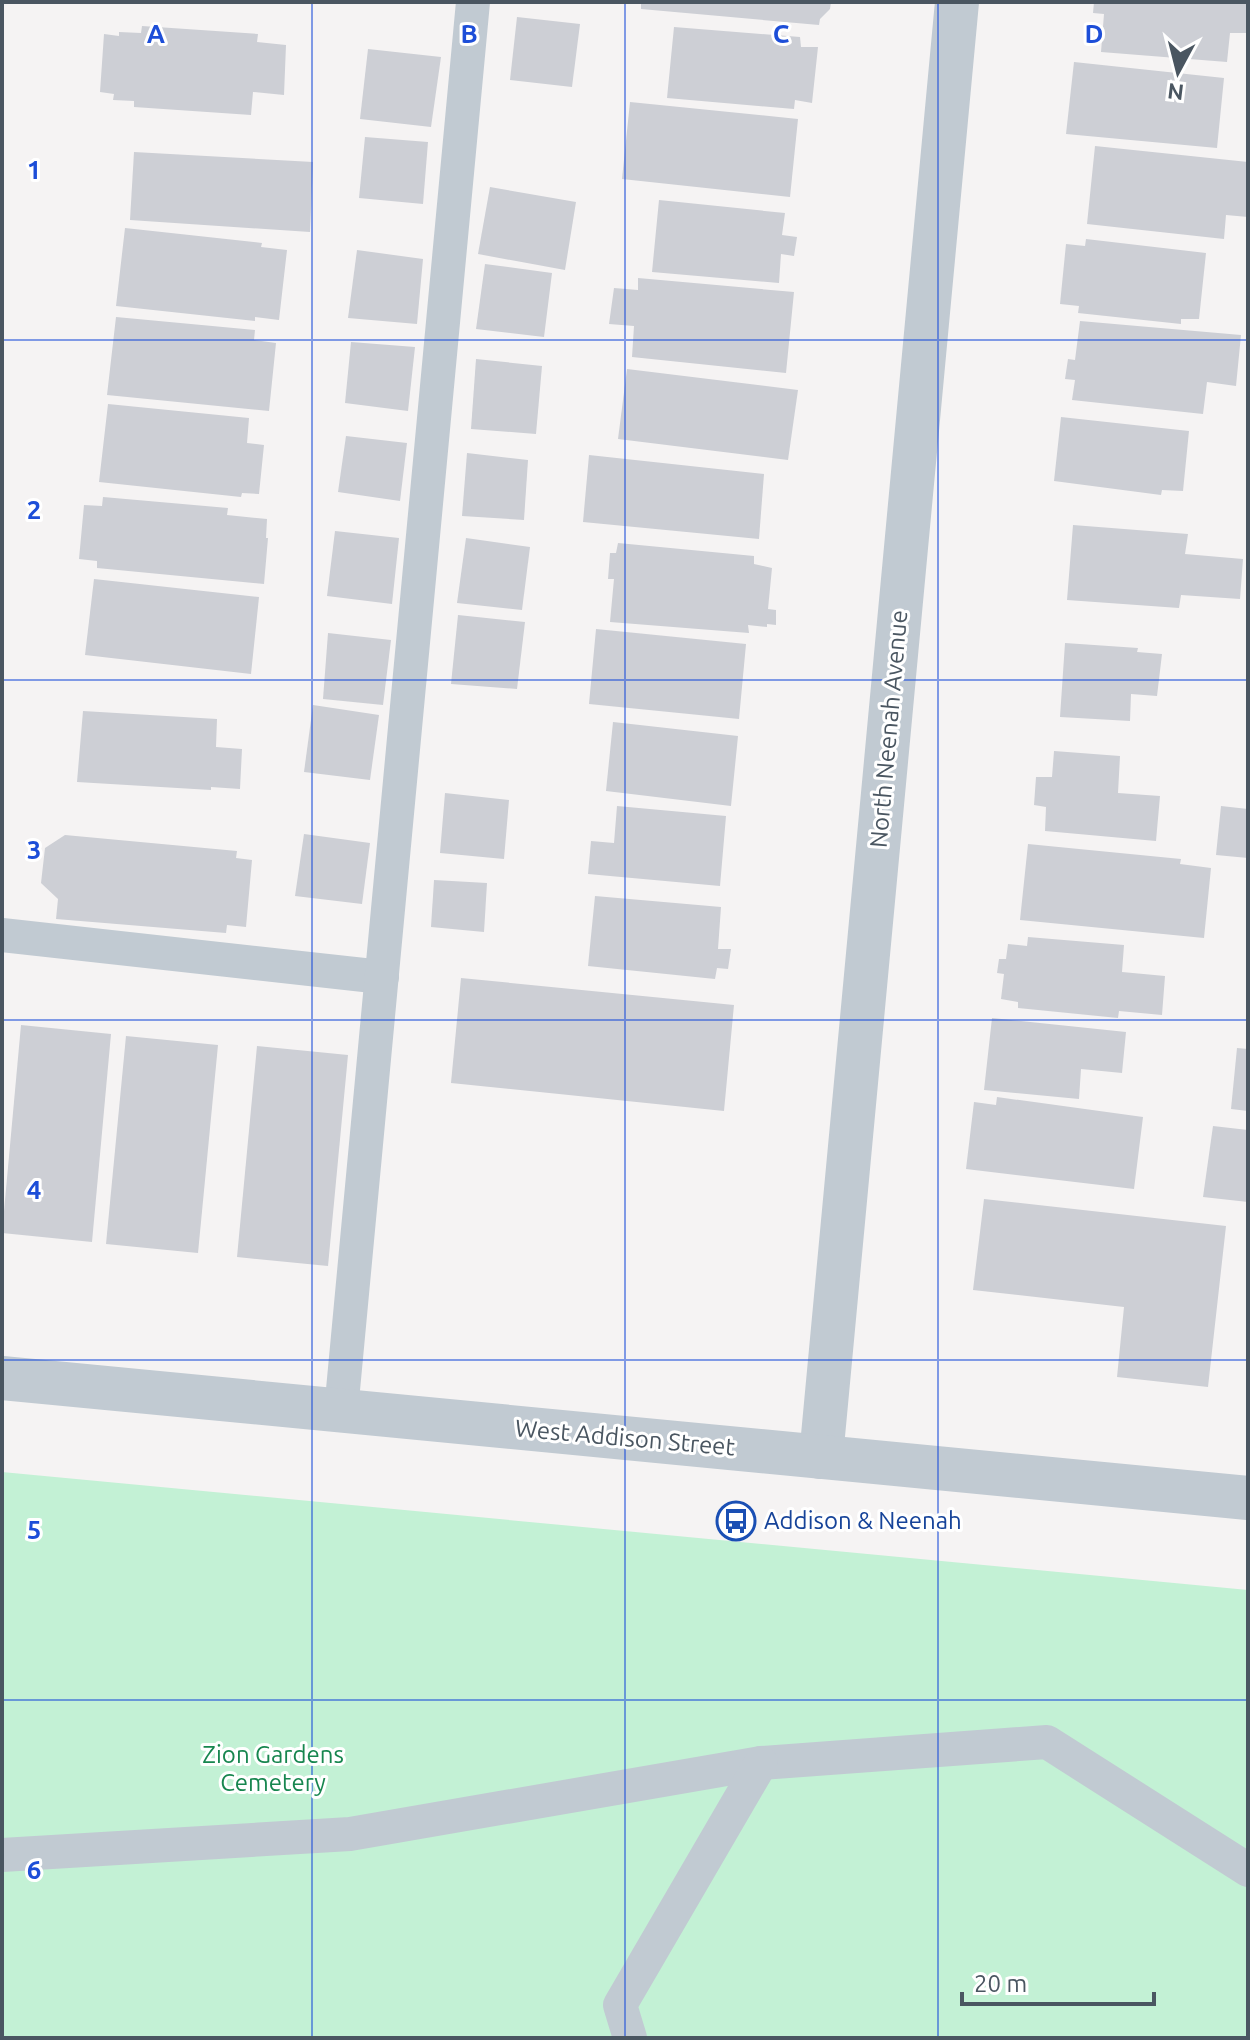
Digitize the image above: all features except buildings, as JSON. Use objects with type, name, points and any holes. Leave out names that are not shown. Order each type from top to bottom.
[{"type":"street","name":"North Neenah Avenue","points":[[821,1457],[957,2]]},
{"type":"street","name":"West Addison Street","points":[[2,1378],[1248,1498]]},
{"type":"lane","points":[[341,1411],[473,2]]},
{"type":"lane","points":[[2,935],[382,977]]},
{"type":"lane","points":[[2,1855],[350,1834],[761,1763],[1047,1742],[1248,1870]]},
{"type":"lane","points":[[630,2038],[620,2005],[761,1763]]},
{"type":"green space","name":"Zion Gardens Cemetery","points":[[2,1472],[1248,1590],[1248,2038],[2,2038]]},
{"type":"place","name":"Addison & Neenah","points":[[736,1521]]}]
